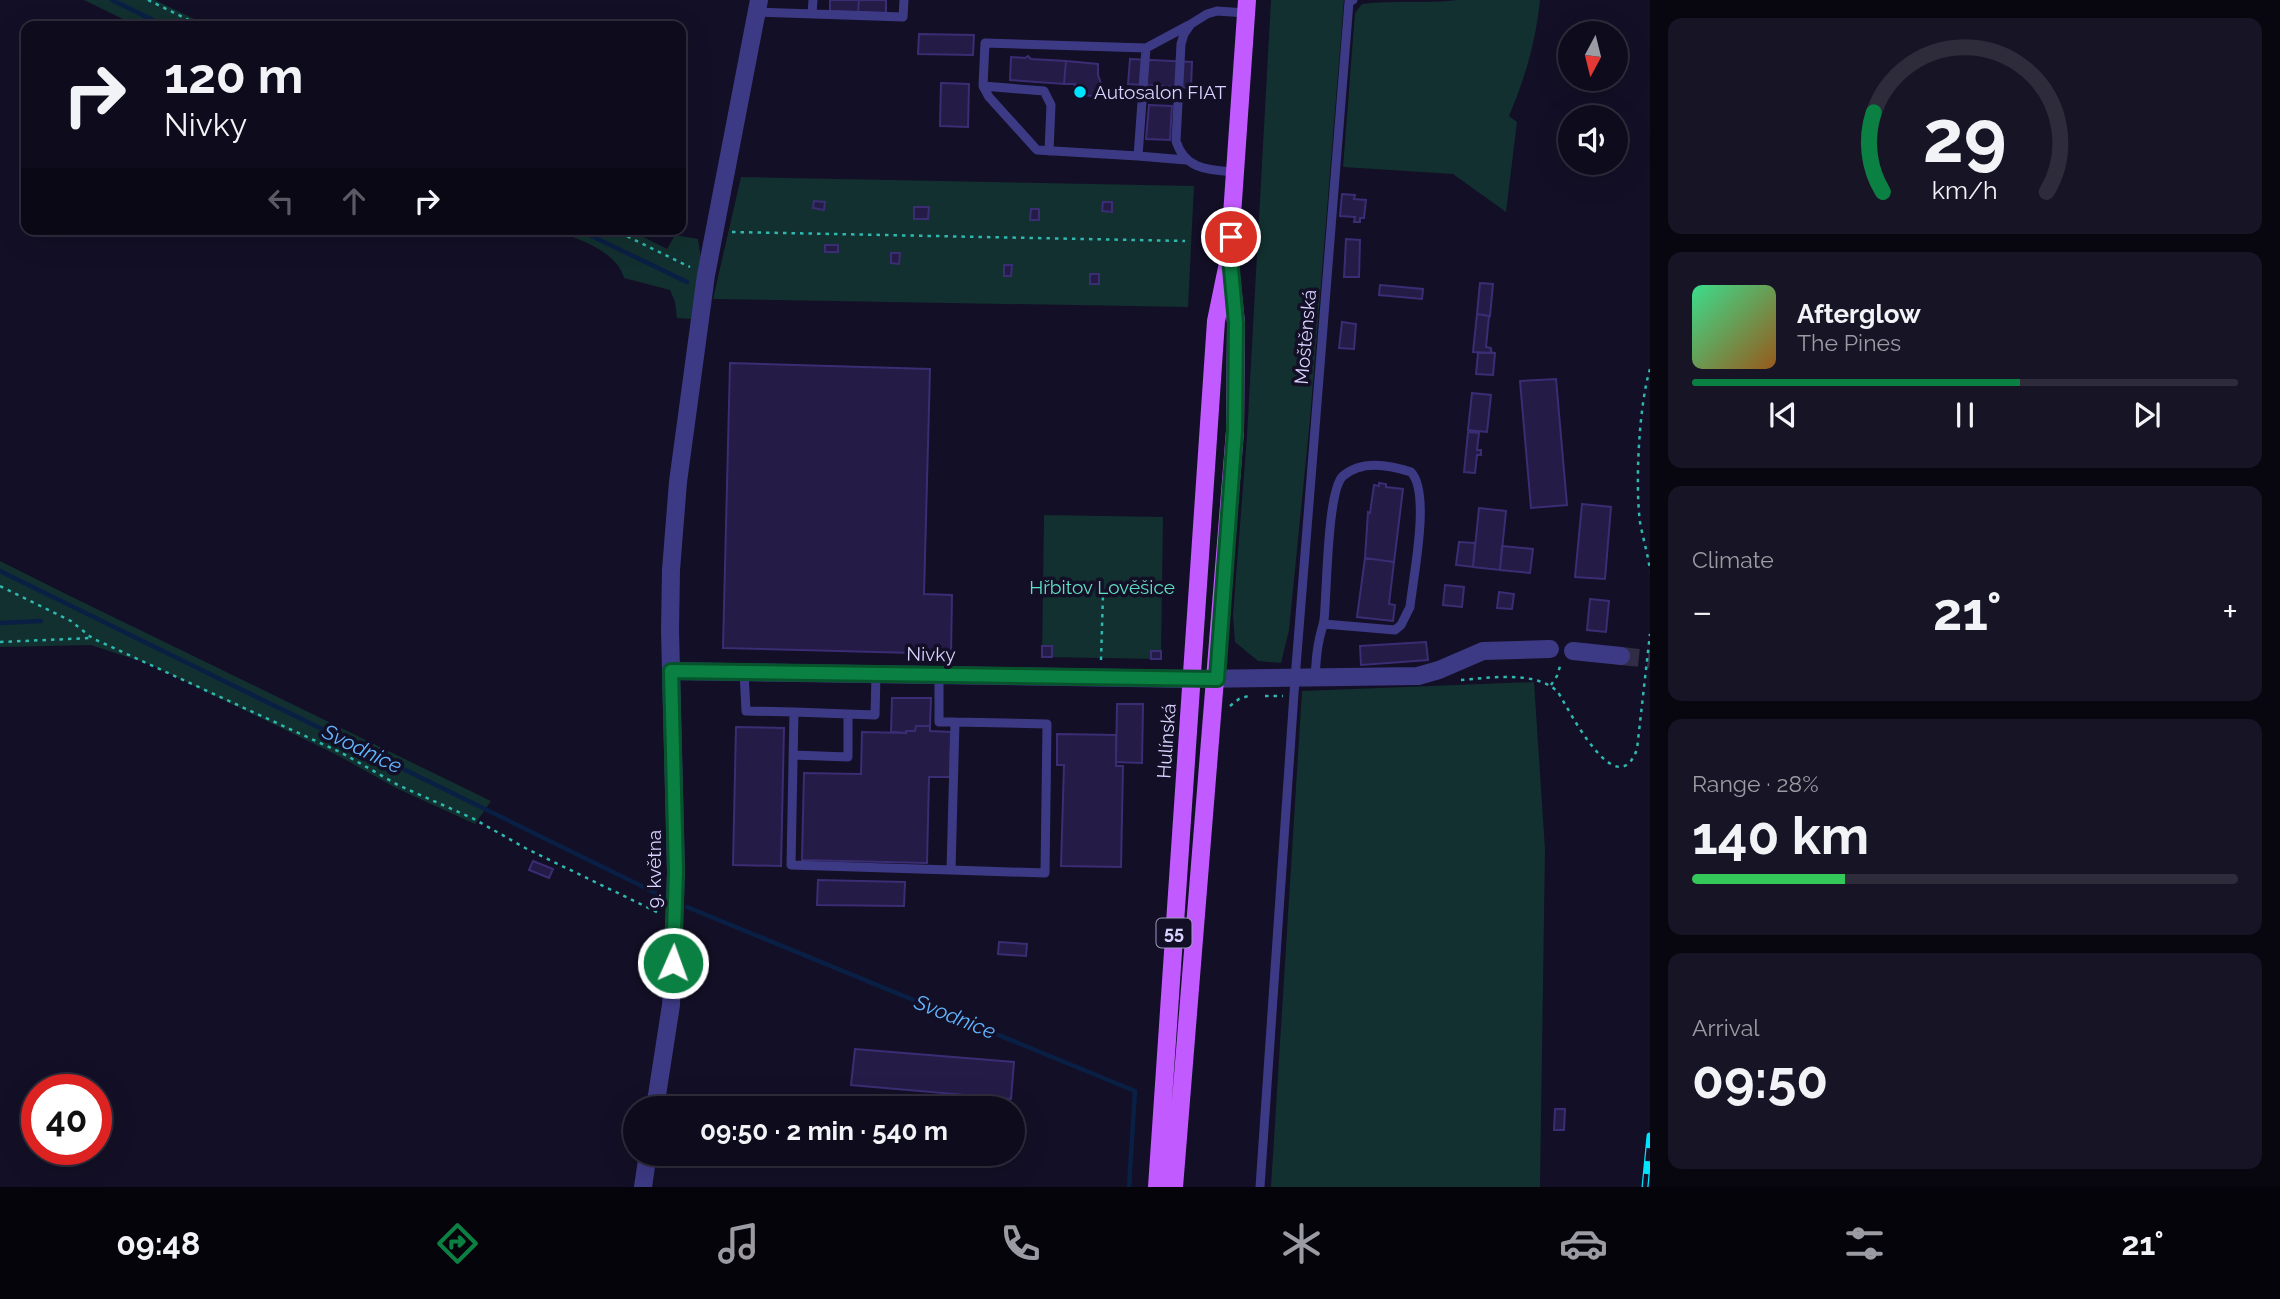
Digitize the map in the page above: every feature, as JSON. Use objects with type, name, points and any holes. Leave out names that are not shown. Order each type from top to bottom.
[{"type":"main road","name":"Hulínská","points":[[1174,1187],[1235,431],[1236,323],[1230,258],[1247,7]]},
{"type":"main road","name":"Hulínská","points":[[1157,1187],[1216,321],[1230,258]]},
{"type":"street","name":"9. května","points":[[658,1096],[671,1005],[676,872],[671,570],[676,505],[706,275],[758,6]]},
{"type":"street","name":"Nivky","points":[[671,671],[1191,679],[1418,676],[1439,670],[1482,650],[1550,649]]},
{"type":"street","points":[[1573,651],[1621,656]]},
{"type":"street","points":[[643,1187],[646,1166]]},
{"type":"lane","points":[[812,14],[813,0]]},
{"type":"lane","points":[[758,6],[812,14],[903,17],[904,0]]},
{"type":"lane","name":"Moštěnská","points":[[1260,1187],[1295,679],[1349,2],[1353,0]]},
{"type":"lane","points":[[1235,172],[1206,169],[1186,160],[1037,150],[989,97],[983,86],[985,43],[1146,48],[1207,14],[1247,7]]},
{"type":"lane","points":[[1186,160],[1177,141],[1181,44],[1191,24]]},
{"type":"lane","points":[[1138,156],[1146,48]]},
{"type":"lane","points":[[983,86],[1044,91],[1051,105],[1049,151]]},
{"type":"lane","points":[[1315,678],[1317,650],[1324,624],[1337,484],[1353,469],[1367,466],[1411,472],[1419,486],[1421,508],[1410,607],[1406,616],[1395,630],[1324,624]]},
{"type":"lane","points":[[744,672],[746,711],[875,715],[876,674]]},
{"type":"lane","points":[[794,712],[791,866],[1045,873],[1047,724],[939,722],[939,675]]},
{"type":"lane","points":[[793,755],[848,757],[848,714]]},
{"type":"lane","points":[[951,870],[955,722]]},
{"type":"path","points":[[148,0],[191,21]]},
{"type":"path","points":[[715,232],[1185,241]]},
{"type":"path","points":[[623,235],[706,275]]},
{"type":"path","points":[[1650,369],[1638,468],[1640,523],[1650,571]]},
{"type":"path","points":[[0,586],[71,621],[92,638],[342,753],[398,785],[474,819],[527,849],[674,920]]},
{"type":"path","points":[[1100,677],[1103,594]]},
{"type":"path","points":[[1450,681],[1509,678],[1551,685],[1600,756],[1612,766],[1621,766],[1629,763],[1637,749],[1650,634]]},
{"type":"path","points":[[0,642],[92,638]]},
{"type":"green space","points":[[84,0],[155,0],[199,21],[127,21]]},
{"type":"green space","points":[[1271,0],[1344,0],[1310,419],[1289,630],[1281,663],[1258,661],[1235,642],[1233,615],[1247,436]]},
{"type":"green space","points":[[1540,0],[1529,59],[1509,116],[1517,122],[1506,212],[1453,174],[1343,167],[1355,13],[1362,4]]},
{"type":"green space","points":[[741,177],[1194,186],[1188,307],[713,299]]},
{"type":"green space","points":[[569,235],[640,235],[667,249],[675,235],[698,239],[701,259],[691,319],[677,318],[670,290],[624,278],[613,260],[586,242]]},
{"type":"green space","name":"Hřbitov Lověšice","points":[[1044,515],[1163,517],[1161,659],[1042,657]]},
{"type":"green space","points":[[0,561],[491,801],[475,824],[396,788],[339,756],[149,664],[91,645],[0,647]]},
{"type":"green space","points":[[1534,682],[1545,849],[1540,1187],[1271,1187],[1302,691]]},
{"type":"building","points":[[830,0],[859,0],[858,12],[830,11]]},
{"type":"building","points":[[859,0],[886,0],[886,13],[858,12]]},
{"type":"building","points":[[919,34],[974,35],[973,55],[918,54]]},
{"type":"building","points":[[1028,56],[1031,59],[1066,61],[1064,84],[1010,80],[1011,57]]},
{"type":"building","points":[[1130,59],[1192,62],[1191,88],[1128,84]]},
{"type":"building","points":[[1066,61],[1098,64],[1102,86],[1096,96],[1074,95],[1075,84],[1064,84]]},
{"type":"building","points":[[941,83],[969,84],[968,127],[940,126]]},
{"type":"building","points":[[1149,105],[1172,106],[1170,140],[1146,139]]},
{"type":"building","points":[[1342,194],[1355,195],[1354,199],[1366,200],[1364,218],[1360,218],[1360,222],[1354,222],[1355,217],[1340,216]]},
{"type":"building","points":[[814,201],[825,202],[824,210],[813,208]]},
{"type":"building","points":[[1103,202],[1112,202],[1112,212],[1102,211]]},
{"type":"building","points":[[914,207],[929,207],[928,219],[914,219]]},
{"type":"building","points":[[1031,209],[1039,209],[1039,220],[1030,220]]},
{"type":"building","points":[[1346,239],[1360,240],[1359,277],[1344,277]]},
{"type":"building","points":[[825,245],[838,245],[838,252],[825,252]]},
{"type":"building","points":[[891,253],[900,253],[899,264],[891,263]]},
{"type":"building","points":[[1004,265],[1012,265],[1011,276],[1004,276]]},
{"type":"building","points":[[1090,274],[1099,274],[1099,284],[1090,284]]},
{"type":"building","points":[[1480,283],[1493,284],[1490,316],[1477,314]]},
{"type":"building","points":[[1380,285],[1423,289],[1422,299],[1379,295]]},
{"type":"building","points":[[1477,314],[1489,316],[1486,347],[1491,348],[1494,353],[1473,352]]},
{"type":"building","points":[[1342,322],[1356,324],[1354,349],[1339,348]]},
{"type":"building","points":[[1478,353],[1495,353],[1493,375],[1476,374]]},
{"type":"building","points":[[730,363],[930,369],[924,594],[952,595],[951,654],[723,648]]},
{"type":"building","points":[[1556,379],[1567,505],[1531,508],[1520,381]]},
{"type":"building","points":[[1472,393],[1491,395],[1487,432],[1468,430]]},
{"type":"building","points":[[1468,432],[1479,433],[1477,450],[1481,450],[1481,455],[1477,455],[1475,473],[1464,472]]},
{"type":"building","points":[[1379,483],[1386,484],[1386,487],[1403,489],[1394,562],[1365,558],[1368,512],[1370,513],[1374,485],[1379,486]]},
{"type":"building","points":[[1582,504],[1611,507],[1605,579],[1575,577]]},
{"type":"building","points":[[1479,508],[1506,511],[1500,570],[1473,567]]},
{"type":"building","points":[[1459,542],[1475,543],[1473,567],[1456,565]]},
{"type":"building","points":[[1502,546],[1533,549],[1530,573],[1500,570]]},
{"type":"building","points":[[1365,558],[1394,562],[1389,604],[1395,605],[1393,621],[1357,617]]},
{"type":"building","points":[[1445,585],[1464,587],[1462,607],[1443,605]]},
{"type":"building","points":[[1499,592],[1514,594],[1512,609],[1497,608]]},
{"type":"building","points":[[1590,599],[1609,601],[1606,632],[1587,630]]},
{"type":"building","points":[[1426,642],[1428,660],[1361,665],[1360,646]]},
{"type":"building","points":[[1042,646],[1052,646],[1052,657],[1042,657]]},
{"type":"building","points":[[1151,651],[1161,651],[1161,659],[1151,659]]},
{"type":"building","points":[[892,698],[931,698],[930,726],[916,726],[915,731],[906,733],[891,732]]},
{"type":"building","points":[[1117,704],[1143,704],[1142,763],[1116,762]]},
{"type":"building","points":[[916,726],[930,726],[930,731],[951,732],[950,777],[929,777],[927,863],[802,860],[804,773],[861,774],[862,732],[906,733],[915,731]]},
{"type":"building","points":[[736,727],[784,728],[781,866],[733,865]]},
{"type":"building","points":[[1057,734],[1116,735],[1116,766],[1123,766],[1121,867],[1061,866],[1064,765],[1057,765]]},
{"type":"building","points":[[533,861],[553,869],[549,878],[529,870]]},
{"type":"building","points":[[818,880],[905,882],[904,906],[817,905]]},
{"type":"building","points":[[999,942],[1027,944],[1026,956],[998,954]]},
{"type":"building","points":[[855,1049],[1014,1062],[1011,1096],[977,1096],[851,1085]]},
{"type":"building","points":[[1555,1109],[1565,1109],[1564,1130],[1554,1130]]},
{"type":"waterway","points":[[112,0],[155,21]]},
{"type":"waterway","points":[[589,235],[687,282]]},
{"type":"waterway","name":"Svodnice","points":[[0,571],[660,895]]},
{"type":"waterway","name":"Svodnice","points":[[0,623],[41,621]]},
{"type":"waterway","name":"Svodnice","points":[[687,907],[1135,1091],[1129,1187]]},
{"type":"tunnel","points":[[1621,656],[1650,659]]},
{"type":"railway","points":[[1645,1187],[1650,1136]]},
{"type":"place","name":"Autosalon FIAT","points":[[1080,92]]},
{"type":"route","points":[[673,963],[676,872],[671,671],[1217,679],[1235,431],[1236,323],[1230,258],[1231,237]]}]
